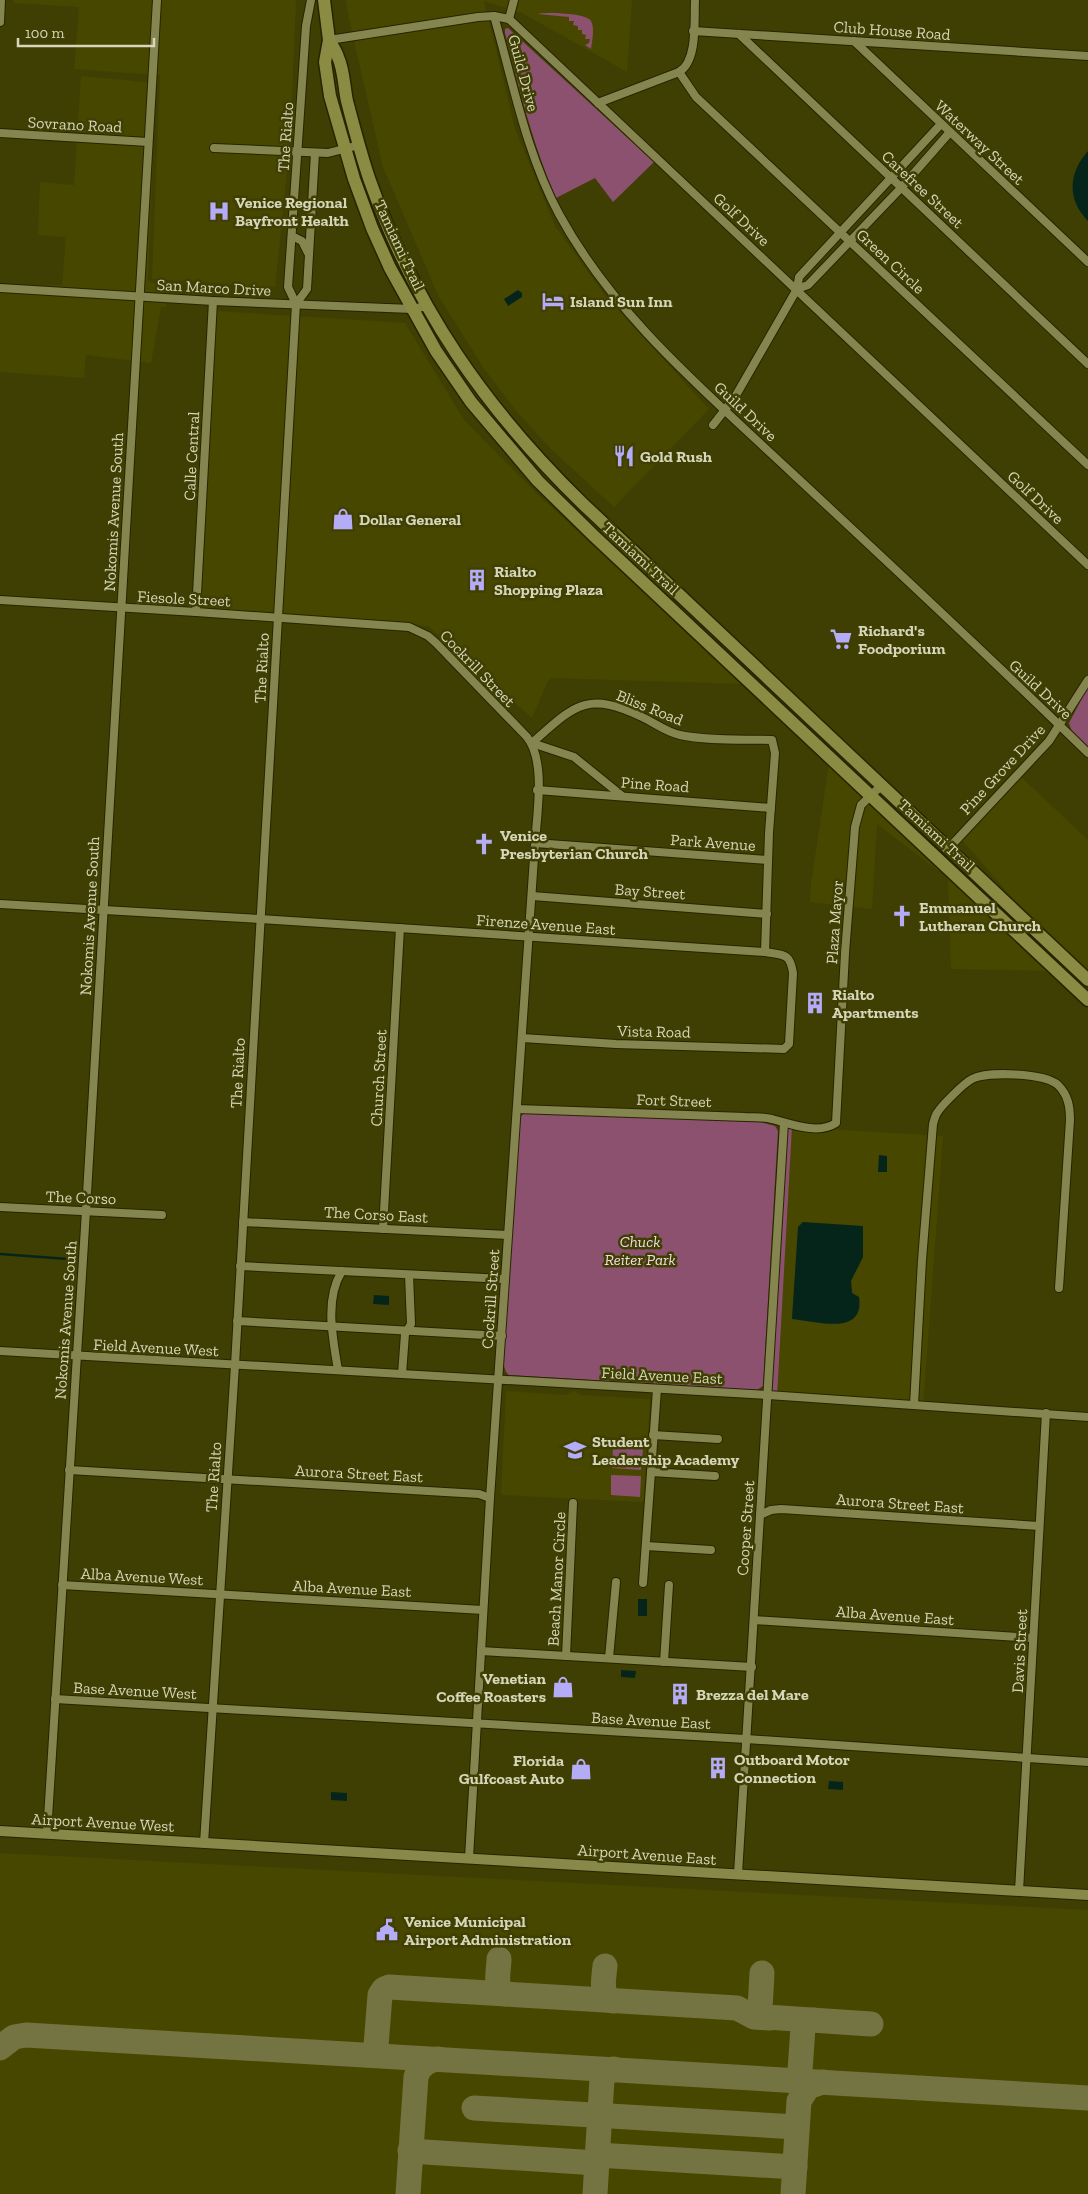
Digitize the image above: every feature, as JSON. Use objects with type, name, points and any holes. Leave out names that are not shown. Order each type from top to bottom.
[{"type":"main road","name":"Tamiami Trail","points":[[324,0],[329,40],[325,62],[330,96],[345,150],[372,228],[390,268],[436,351],[472,402],[505,444],[538,481],[593,535],[1088,1000]]},
{"type":"main road","name":"Tamiami Trail","points":[[329,40],[339,57],[345,91],[359,145],[373,187],[397,246],[427,306],[448,342],[484,394],[515,433],[548,469],[1088,980]]},
{"type":"street","points":[[0,22],[1,0]]},
{"type":"street","name":"Nokomis Avenue South","points":[[47,1834],[86,1211],[157,0]]},
{"type":"street","name":"The Rialto","points":[[204,1843],[235,1365],[236,1321],[296,304],[288,287],[306,26],[311,0]]},
{"type":"street","points":[[329,40],[494,16],[509,19],[514,0]]},
{"type":"street","points":[[598,103],[680,72],[688,66],[691,58],[695,0]]},
{"type":"street","name":"Guild Drive","points":[[494,16],[514,92],[551,199],[569,232],[622,306],[687,376],[1088,753]]},
{"type":"street","name":"Golf Drive","points":[[509,19],[1088,565]]},
{"type":"street","name":"Club House Road","points":[[693,31],[1088,56]]},
{"type":"street","name":"Carefree Street","points":[[739,34],[1088,364]]},
{"type":"street","name":"Waterway Street","points":[[854,41],[1088,262]]},
{"type":"street","name":"Green Circle","points":[[680,72],[696,97],[1088,466]]},
{"type":"street","points":[[713,425],[725,411],[797,289],[799,277],[941,124]]},
{"type":"street","points":[[797,289],[808,285],[901,188],[950,132]]},
{"type":"street","name":"Sovrano Road","points":[[0,134],[148,142]]},
{"type":"street","points":[[214,148],[328,153],[359,145]]},
{"type":"street","name":"The Rialto","points":[[296,304],[307,289],[314,153]]},
{"type":"street","points":[[292,236],[302,241],[309,257]]},
{"type":"street","name":"San Marco Drive","points":[[0,288],[213,301],[412,309],[427,306]]},
{"type":"street","name":"Calle Central","points":[[196,612],[213,301]]},
{"type":"street","name":"Fiesole Street","points":[[0,600],[277,617]]},
{"type":"street","name":"Cockrill Street","points":[[277,617],[399,626],[420,631],[436,643],[532,743],[538,759],[532,896],[490,1498],[469,1858]]},
{"type":"street","name":"Pine Grove Drive","points":[[949,848],[1043,748],[1060,726],[1088,680]]},
{"type":"street","name":"Bliss Road","points":[[532,743],[571,709],[589,703],[606,704],[626,710],[680,735],[772,740],[775,753],[771,808]]},
{"type":"street","name":"Cockrill Street","points":[[532,743],[574,757],[621,795]]},
{"type":"street","name":"Plaza Mayor","points":[[829,1128],[836,1123],[845,953],[855,827],[861,805],[882,785]]},
{"type":"street","name":"Pine Road","points":[[538,790],[771,808]]},
{"type":"street","points":[[765,952],[771,808]]},
{"type":"street","name":"Park Avenue","points":[[535,843],[768,860]]},
{"type":"street","name":"Bay Street","points":[[532,896],[767,914]]},
{"type":"street","name":"Firenze Avenue East","points":[[0,904],[765,952],[786,956],[791,962],[791,1000],[788,1044],[786,1047]]},
{"type":"street","name":"Church Street","points":[[383,1229],[400,928]]},
{"type":"street","name":"Vista Road","points":[[522,1038],[616,1044],[779,1049],[786,1047]]},
{"type":"street","points":[[914,1404],[922,1260],[933,1124],[936,1114],[971,1080],[987,1074],[1046,1079],[1056,1084],[1064,1092],[1069,1102],[1070,1120],[1059,1288]]},
{"type":"street","name":"Fort Street","points":[[517,1109],[745,1116],[772,1119],[784,1124],[803,1127],[829,1128]]},
{"type":"street","name":"Cooper Street","points":[[738,1874],[784,1124]]},
{"type":"street","name":"The Corso","points":[[0,1207],[162,1215]]},
{"type":"street","name":"The Corso East","points":[[243,1222],[508,1235]]},
{"type":"street","points":[[240,1266],[505,1280]]},
{"type":"street","points":[[338,1370],[331,1326],[336,1280],[342,1271]]},
{"type":"street","points":[[402,1374],[407,1330],[411,1324],[412,1316],[409,1275]]},
{"type":"street","points":[[236,1321],[502,1336]]},
{"type":"street","name":"Field Avenue West","points":[[0,1351],[235,1365]]},
{"type":"street","name":"Field Avenue East","points":[[235,1365],[768,1395],[1088,1417]]},
{"type":"street","points":[[643,1583],[657,1389]]},
{"type":"street","name":"Davis Street","points":[[1019,1891],[1046,1413]]},
{"type":"street","points":[[653,1435],[718,1439]]},
{"type":"street","name":"Aurora Street East","points":[[69,1470],[479,1494],[490,1498]]},
{"type":"street","points":[[650,1472],[715,1476]]},
{"type":"street","name":"Beach Manor Circle","points":[[566,1656],[573,1503]]},
{"type":"street","name":"Aurora Street East","points":[[760,1515],[771,1510],[781,1509],[1039,1526]]},
{"type":"street","points":[[646,1546],[711,1550]]},
{"type":"street","points":[[609,1658],[616,1582]]},
{"type":"street","name":"Alba Avenue West","points":[[62,1585],[220,1594]]},
{"type":"street","points":[[664,1662],[669,1585]]},
{"type":"street","name":"Alba Avenue East","points":[[220,1594],[483,1610]]},
{"type":"street","name":"Alba Avenue East","points":[[754,1620],[1034,1638]]},
{"type":"street","points":[[480,1651],[752,1668]]},
{"type":"street","name":"Base Avenue West","points":[[55,1699],[212,1708]]},
{"type":"street","name":"Base Avenue East","points":[[212,1708],[746,1739],[1088,1762]]},
{"type":"street","name":"Airport Avenue West","points":[[0,1831],[204,1843]]},
{"type":"street","name":"Airport Avenue East","points":[[204,1843],[1088,1895]]},
{"type":"shaded area","name":"Venice Regional Bayfront Health","points":[[14,0],[296,0],[290,142],[275,287],[152,279],[160,75],[74,69],[79,7],[14,3]]},
{"type":"shaded area","points":[[346,0],[632,0],[627,72],[522,13],[484,1],[515,129],[555,226],[606,297],[709,409],[614,507],[551,449],[518,413],[485,370],[439,297],[383,167]]},
{"type":"shaded area","points":[[81,76],[156,83],[148,279],[151,283],[166,284],[166,307],[161,307],[151,363],[86,355],[84,378],[0,372],[0,286],[62,285],[66,237],[38,235],[40,182],[74,185]]},
{"type":"shaded area","points":[[1088,151],[1088,221],[1076,204],[1073,186],[1077,168],[1081,159]]},
{"type":"shaded area","points":[[518,290],[522,293],[522,297],[508,306],[504,299]]},
{"type":"shaded area","points":[[216,311],[405,323],[464,420],[538,495],[744,684],[552,678],[548,681],[532,718],[428,626],[301,617],[197,615]]},
{"type":"shaded area","points":[[829,764],[1051,971],[951,969],[948,878],[877,824],[872,909],[810,902]]},
{"type":"shaded area","points":[[1020,776],[1088,840],[1088,973],[1024,911],[962,840]]},
{"type":"shaded area","points":[[792,1127],[943,1136],[923,1407],[777,1398]],"holes":[[[802,1222],[860,1265],[854,1272],[851,1281],[852,1293],[792,1319],[798,1227]]]},
{"type":"shaded area","points":[[879,1155],[887,1156],[887,1172],[878,1172]]},
{"type":"shaded area","points":[[803,1222],[863,1226],[863,1257],[851,1281],[852,1293],[859,1297],[859,1310],[854,1318],[847,1322],[836,1324],[792,1319],[798,1227]]},
{"type":"shaded area","points":[[374,1295],[389,1296],[389,1305],[373,1304]]},
{"type":"shaded area","name":"Student Leadership Academy","points":[[506,1391],[565,1395],[574,1391],[581,1395],[650,1399],[644,1500],[642,1502],[501,1495]]},
{"type":"shaded area","points":[[638,1599],[647,1599],[647,1616],[638,1616]]},
{"type":"shaded area","points":[[621,1670],[636,1671],[635,1678],[621,1677]]},
{"type":"shaded area","points":[[829,1781],[843,1782],[843,1790],[828,1789]]},
{"type":"shaded area","points":[[331,1792],[347,1793],[347,1801],[331,1800]]},
{"type":"shaded area","points":[[0,1853],[1088,1910],[1088,2194],[0,2194]]},
{"type":"green space","points":[[538,14],[565,14],[588,18],[593,27],[591,49],[585,45],[589,43],[590,39],[585,39],[586,35],[582,34],[582,30],[578,30],[578,26],[573,25],[574,21],[569,21],[569,17]]},
{"type":"green space","points":[[508,28],[654,162],[613,202],[595,178],[556,198],[540,158],[521,96],[505,33],[505,29]]},
{"type":"green space","points":[[1088,687],[1088,748],[1072,732],[1069,723]]},
{"type":"green space","name":"Chuck Reiter Park","points":[[527,1111],[757,1121],[775,1126],[778,1131],[763,1386],[757,1390],[509,1375],[506,1372],[503,1363],[520,1117]]},
{"type":"green space","points":[[780,1126],[792,1127],[777,1398],[759,1393],[766,1389]]},
{"type":"green space","points":[[613,1447],[643,1449],[641,1470],[612,1468]]},
{"type":"green space","points":[[611,1475],[641,1476],[640,1497],[611,1495]]},
{"type":"waterway","points":[[0,1254],[82,1260]]},
{"type":"taxiway","points":[[499,1959],[498,1984],[502,1992],[506,1994]]},
{"type":"taxiway","points":[[605,1966],[604,1991],[609,1999],[613,2001]]},
{"type":"taxiway","points":[[762,1973],[760,2009],[766,2017],[871,2024]]},
{"type":"taxiway","points":[[367,2055],[373,2052],[376,2046],[380,1995],[384,1989],[389,1987],[737,2008],[754,2017],[770,2018]]},
{"type":"taxiway","points":[[790,2080],[797,2077],[800,2071],[803,2027],[807,2022],[813,2020]]},
{"type":"taxiway","points":[[0,2048],[14,2037],[26,2035],[1088,2098]]},
{"type":"taxiway","points":[[408,2194],[416,2077],[424,2064],[439,2059]]},
{"type":"taxiway","points":[[595,2194],[602,2079],[606,2073],[614,2069]]},
{"type":"taxiway","points":[[793,2194],[799,2101],[808,2087],[823,2082]]},
{"type":"taxiway","points":[[474,2108],[797,2127]]},
{"type":"taxiway","points":[[410,2151],[597,2163]]},
{"type":"taxiway","points":[[597,2155],[795,2167]]},
{"type":"place","name":"Venice Regional Bayfront Health","points":[[219,211]]},
{"type":"place","name":"Island Sun Inn","points":[[553,301]]},
{"type":"place","name":"Gold Rush","points":[[624,456]]},
{"type":"place","name":"Dollar General","points":[[343,519]]},
{"type":"place","name":"Rialto Shopping Plaza","points":[[477,580]]},
{"type":"place","name":"Richard's Foodporium","points":[[841,639]]},
{"type":"place","name":"Venice Presbyterian Church","points":[[484,844]]},
{"type":"place","name":"Emmanuel Lutheran Church","points":[[902,916]]},
{"type":"place","name":"Rialto Apartments","points":[[815,1003]]},
{"type":"place","name":"Student Leadership Academy","points":[[575,1450]]},
{"type":"place","name":"Venetian Coffee Roasters","points":[[563,1687]]},
{"type":"place","name":"Brezza del Mare","points":[[680,1694]]},
{"type":"place","name":"Outboard Motor Connection","points":[[718,1768]]},
{"type":"place","name":"Florida Gulfcoast Auto","points":[[581,1769]]},
{"type":"place","name":"Venice Municipal Airport Administration","points":[[387,1930]]}]
